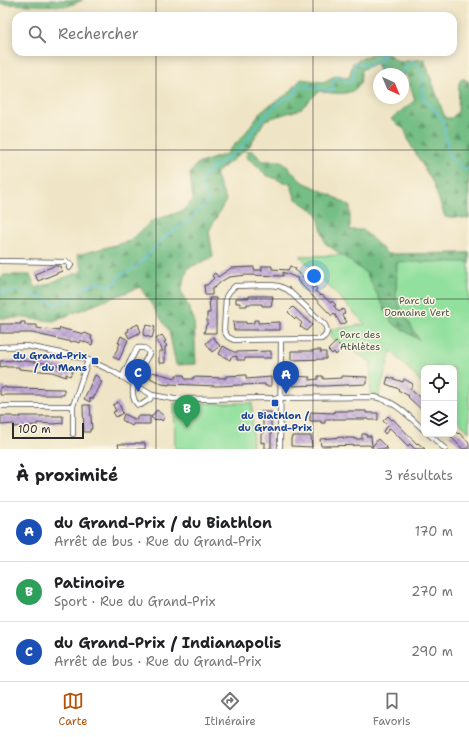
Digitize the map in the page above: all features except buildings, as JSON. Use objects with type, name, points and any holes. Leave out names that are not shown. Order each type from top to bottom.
[{"type":"street","points":[[0,261],[67,262],[71,265],[69,268]]},
{"type":"street","points":[[235,286],[279,286],[288,290],[325,325],[327,329],[325,337],[321,339],[281,340],[234,340],[228,337],[224,331],[226,297],[235,286]]},
{"type":"street","points":[[280,449],[281,340]]},
{"type":"street","points":[[0,347],[27,346],[88,360],[122,376],[152,395],[174,399],[375,397],[386,399],[395,404],[421,427]]},
{"type":"street","points":[[122,376],[138,348],[143,347],[148,350],[149,354],[133,384],[134,400],[138,405],[144,404],[152,395]]},
{"type":"street","points":[[73,434],[73,406],[88,360]]},
{"type":"street","points":[[0,406],[73,406]]},
{"type":"street","points":[[432,437],[445,449]]},
{"type":"green space","points":[[0,0],[83,0],[68,6],[0,4]]},
{"type":"green space","points":[[367,56],[391,56],[398,62],[424,59],[445,118],[452,118],[458,111],[459,83],[462,78],[469,82],[469,218],[445,217],[433,183],[409,142],[405,130],[391,119],[415,100],[409,82],[409,68],[378,68],[376,63],[361,70],[360,83],[357,88],[352,91],[347,93],[329,93],[319,91],[301,109],[265,120],[249,147],[215,174],[226,200],[209,231],[213,257],[188,268],[181,291],[194,319],[196,364],[176,365],[169,331],[140,287],[53,321],[24,318],[0,318],[0,278],[5,275],[30,275],[36,288],[83,271],[77,255],[130,241],[152,221],[182,211],[193,200],[190,174],[197,164],[224,155],[244,135],[261,111],[289,93],[301,79],[323,82],[337,75],[349,78],[353,63]]},
{"type":"green space","points":[[247,151],[253,151],[262,161],[282,161],[301,181],[350,206],[350,230],[363,230],[388,254],[469,253],[469,262],[397,262],[396,299],[419,340],[392,323],[366,273],[325,243],[317,213],[295,198],[291,185],[266,175],[246,157]]},
{"type":"green space","name":"Parc du Domaine Vert","points":[[469,253],[469,432],[457,420],[457,365],[421,365],[421,382],[391,351],[379,395],[370,394],[371,362],[330,337],[331,330],[365,324],[300,256]]},
{"type":"green space","points":[[174,403],[252,403],[253,449],[175,449]]},
{"type":"waterway","points":[[0,293],[21,291],[43,298],[54,304],[63,302],[85,287],[98,282],[110,286],[116,283],[119,275],[126,273],[138,265],[164,238],[186,223],[208,201],[202,185],[203,176],[243,146],[263,118],[279,103],[293,95],[298,86],[330,91],[334,89],[334,80],[338,76],[350,83],[353,81],[355,63],[368,66],[379,56]]},
{"type":"waterway","points":[[380,68],[378,63],[385,56]]},
{"type":"waterway","points":[[406,68],[410,64],[416,62],[422,77],[422,96],[443,120],[448,154],[464,169],[469,169]]},
{"type":"place","name":"du Grand-Prix / du Mans","points":[[95,361]]},
{"type":"place","name":"du Grand-Prix / Indianapolis","points":[[138,392]]},
{"type":"place","name":"du Grand-Prix / du Biathlon","points":[[286,394]]},
{"type":"place","name":"du Biathlon / du Grand-Prix","points":[[275,403]]},
{"type":"place","name":"Patinoire","points":[[187,428]]},
{"type":"park label","name":"Parc des Athlètes","points":[[360,340]]}]
